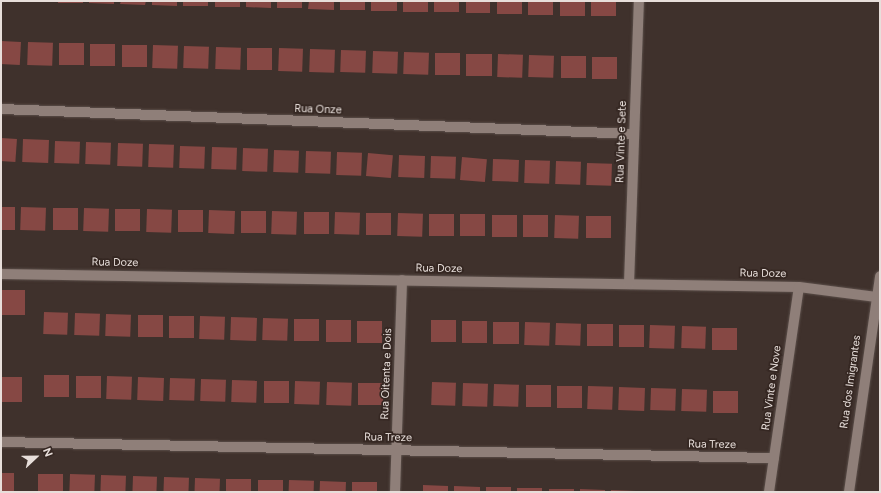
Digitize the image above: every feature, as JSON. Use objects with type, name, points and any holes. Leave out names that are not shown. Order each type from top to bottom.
[{"type":"street","name":"Rua Vinte e Sete","points":[[629,284],[639,1]]},
{"type":"street","name":"Rua Onze","points":[[1,109],[634,134]]},
{"type":"street","name":"Rua Doze","points":[[1,274],[799,287],[876,297]]},
{"type":"street","name":"Rua dos Imigrantes","points":[[849,492],[880,276]]},
{"type":"street","name":"Rua Oitenta e Dois","points":[[395,492],[402,280]]},
{"type":"street","name":"Rua Vinte e Nove","points":[[769,492],[799,287]]},
{"type":"street","name":"Rua Treze","points":[[1,442],[774,458]]},
{"type":"building","points":[[58,1],[83,1],[83,3],[58,3]]},
{"type":"building","points":[[89,1],[114,1],[114,4],[89,3]]},
{"type":"building","points":[[121,1],[146,1],[145,5],[120,4]]},
{"type":"building","points":[[152,1],[177,1],[177,6],[152,5]]},
{"type":"building","points":[[183,1],[208,1],[208,6],[183,6]]},
{"type":"building","points":[[215,1],[240,1],[240,7],[215,7]]},
{"type":"building","points":[[246,1],[271,1],[271,8],[246,7]]},
{"type":"building","points":[[277,1],[302,1],[302,8],[277,8]]},
{"type":"building","points":[[309,1],[334,1],[334,10],[308,9]]},
{"type":"building","points":[[340,1],[365,1],[365,10],[340,10]]},
{"type":"building","points":[[371,1],[397,1],[397,11],[371,11]]},
{"type":"building","points":[[403,1],[428,1],[428,12],[403,12]]},
{"type":"building","points":[[434,1],[459,1],[459,12],[434,12]]},
{"type":"building","points":[[466,1],[490,1],[490,13],[466,13]]},
{"type":"building","points":[[497,1],[522,1],[522,14],[497,14]]},
{"type":"building","points":[[528,1],[553,1],[553,15],[528,15]]},
{"type":"building","points":[[560,1],[585,1],[585,16],[560,16]]},
{"type":"building","points":[[591,1],[616,1],[616,16],[591,16]]},
{"type":"building","points":[[1,41],[21,42],[20,65],[1,64]]},
{"type":"building","points":[[28,42],[53,43],[52,66],[27,65]]},
{"type":"building","points":[[59,43],[84,43],[84,65],[59,65]]},
{"type":"building","points":[[90,44],[115,44],[115,66],[90,66]]},
{"type":"building","points":[[122,45],[147,45],[147,67],[122,67]]},
{"type":"building","points":[[153,45],[178,46],[177,69],[152,68]]},
{"type":"building","points":[[184,46],[209,47],[208,69],[183,68]]},
{"type":"building","points":[[216,47],[241,48],[240,70],[215,69]]},
{"type":"building","points":[[247,48],[272,48],[272,70],[247,70]]},
{"type":"building","points":[[279,48],[303,49],[302,72],[278,71]]},
{"type":"building","points":[[310,49],[335,50],[334,73],[309,72]]},
{"type":"building","points":[[341,50],[366,51],[365,73],[340,72]]},
{"type":"building","points":[[373,51],[398,52],[397,74],[372,73]]},
{"type":"building","points":[[404,52],[429,53],[428,75],[403,74]]},
{"type":"building","points":[[435,53],[460,53],[460,75],[435,75]]},
{"type":"building","points":[[466,54],[492,54],[492,76],[466,76]]},
{"type":"building","points":[[498,54],[523,55],[522,78],[497,77]]},
{"type":"building","points":[[529,55],[554,56],[553,78],[528,77]]},
{"type":"building","points":[[561,56],[586,56],[586,78],[561,78]]},
{"type":"building","points":[[592,57],[617,57],[617,79],[592,79]]},
{"type":"building","points":[[1,138],[17,139],[15,162],[1,161]]},
{"type":"building","points":[[23,139],[49,140],[48,163],[22,162]]},
{"type":"building","points":[[55,141],[80,142],[79,164],[54,163]]},
{"type":"building","points":[[86,142],[111,143],[110,165],[85,164]]},
{"type":"building","points":[[118,143],[143,144],[142,167],[117,166]]},
{"type":"building","points":[[149,144],[174,145],[173,168],[148,167]]},
{"type":"building","points":[[180,146],[205,147],[204,169],[179,168]]},
{"type":"building","points":[[212,147],[237,148],[236,170],[211,169]]},
{"type":"building","points":[[243,148],[268,149],[267,172],[242,171]]},
{"type":"building","points":[[274,150],[299,151],[298,173],[273,172]]},
{"type":"building","points":[[306,151],[331,152],[330,174],[305,173]]},
{"type":"building","points":[[337,152],[362,153],[361,176],[336,175]]},
{"type":"building","points":[[368,153],[393,155],[391,178],[366,176]]},
{"type":"building","points":[[399,155],[425,156],[424,178],[398,177]]},
{"type":"building","points":[[431,156],[456,157],[455,179],[430,178]]},
{"type":"building","points":[[462,157],[487,159],[485,182],[460,180]]},
{"type":"building","points":[[493,159],[519,160],[518,182],[492,181]]},
{"type":"building","points":[[525,160],[550,161],[549,184],[524,183]]},
{"type":"building","points":[[556,161],[581,162],[580,185],[555,184]]},
{"type":"building","points":[[587,163],[612,164],[611,186],[586,185]]},
{"type":"building","points":[[1,207],[15,207],[15,230],[1,230]]},
{"type":"building","points":[[21,207],[46,208],[45,231],[20,230]]},
{"type":"building","points":[[53,208],[78,208],[78,230],[53,230]]},
{"type":"building","points":[[84,208],[109,209],[108,232],[83,231]]},
{"type":"building","points":[[115,209],[140,209],[140,231],[115,231]]},
{"type":"building","points":[[147,209],[172,210],[171,233],[146,232]]},
{"type":"building","points":[[178,210],[203,210],[203,232],[178,232]]},
{"type":"building","points":[[209,210],[235,211],[234,234],[208,233]]},
{"type":"building","points":[[241,211],[266,211],[266,233],[241,233]]},
{"type":"building","points":[[272,211],[297,212],[296,235],[271,234]]},
{"type":"building","points":[[304,212],[329,212],[329,234],[304,234]]},
{"type":"building","points":[[335,212],[360,213],[359,235],[334,234]]},
{"type":"building","points":[[366,213],[391,213],[391,235],[366,235]]},
{"type":"building","points":[[398,213],[423,214],[422,237],[397,236]]},
{"type":"building","points":[[429,214],[454,214],[454,236],[429,236]]},
{"type":"building","points":[[460,214],[485,214],[485,236],[460,236]]},
{"type":"building","points":[[492,215],[517,215],[517,237],[492,237]]},
{"type":"building","points":[[523,215],[548,215],[548,237],[523,237]]},
{"type":"building","points":[[555,215],[579,216],[578,239],[554,238]]},
{"type":"building","points":[[586,216],[611,216],[611,238],[586,238]]},
{"type":"building","points":[[2,290],[25,290],[25,315],[2,315]]},
{"type":"building","points":[[44,312],[68,313],[67,335],[43,334]]},
{"type":"building","points":[[75,313],[100,314],[99,336],[74,335]]},
{"type":"building","points":[[106,314],[131,315],[130,337],[105,336]]},
{"type":"building","points":[[138,315],[163,315],[163,337],[138,337]]},
{"type":"building","points":[[169,316],[194,316],[194,338],[169,338]]},
{"type":"building","points":[[200,316],[225,317],[224,340],[199,339]]},
{"type":"building","points":[[231,317],[257,318],[256,341],[230,340]]},
{"type":"building","points":[[263,318],[288,319],[287,341],[262,340]]},
{"type":"building","points":[[294,319],[319,319],[319,341],[294,341]]},
{"type":"building","points":[[326,320],[351,320],[351,342],[326,342]]},
{"type":"building","points":[[431,320],[456,320],[456,342],[431,342]]},
{"type":"building","points":[[357,321],[382,321],[382,343],[357,343]]},
{"type":"building","points":[[462,321],[487,321],[487,343],[462,343]]},
{"type":"building","points":[[493,322],[519,322],[519,344],[493,344]]},
{"type":"building","points":[[525,322],[550,323],[549,346],[524,345]]},
{"type":"building","points":[[556,323],[581,324],[580,346],[555,345]]},
{"type":"building","points":[[587,324],[613,324],[613,346],[587,346]]},
{"type":"building","points":[[619,325],[644,325],[644,347],[619,347]]},
{"type":"building","points":[[650,325],[675,326],[674,349],[649,348]]},
{"type":"building","points":[[682,326],[706,327],[705,349],[681,348]]},
{"type":"building","points":[[712,328],[737,328],[737,350],[712,350]]},
{"type":"building","points":[[44,375],[69,375],[69,397],[44,397]]},
{"type":"building","points":[[76,376],[101,376],[101,398],[76,398]]},
{"type":"building","points":[[107,376],[132,377],[131,400],[106,399]]},
{"type":"building","points":[[1,377],[22,377],[22,402],[1,402]]},
{"type":"building","points":[[138,377],[164,378],[163,401],[137,400]]},
{"type":"building","points":[[170,378],[195,379],[194,401],[169,400]]},
{"type":"building","points":[[201,379],[226,380],[225,402],[200,401]]},
{"type":"building","points":[[232,380],[257,381],[256,403],[231,402]]},
{"type":"building","points":[[264,381],[289,381],[289,403],[264,403]]},
{"type":"building","points":[[295,381],[320,382],[319,405],[294,404]]},
{"type":"building","points":[[327,382],[352,383],[351,406],[326,405]]},
{"type":"building","points":[[432,382],[456,383],[455,406],[431,405]]},
{"type":"building","points":[[358,383],[383,383],[383,405],[358,405]]},
{"type":"building","points":[[463,383],[488,384],[487,407],[462,406]]},
{"type":"building","points":[[494,384],[519,385],[518,407],[493,406]]},
{"type":"building","points":[[526,385],[551,385],[551,407],[526,407]]},
{"type":"building","points":[[557,386],[582,386],[582,408],[557,408]]},
{"type":"building","points":[[588,386],[613,387],[612,410],[587,409]]},
{"type":"building","points":[[619,387],[645,388],[644,411],[618,410]]},
{"type":"building","points":[[651,388],[676,389],[675,411],[650,410]]},
{"type":"building","points":[[682,389],[707,390],[706,412],[681,411]]},
{"type":"building","points":[[713,391],[738,391],[738,413],[713,413]]},
{"type":"building","points":[[1,473],[14,473],[14,492],[1,492]]},
{"type":"building","points":[[38,474],[63,474],[63,492],[38,492]]},
{"type":"building","points":[[70,474],[95,475],[94,492],[69,492]]},
{"type":"building","points":[[101,475],[126,476],[125,492],[100,492]]},
{"type":"building","points":[[133,476],[157,477],[156,492],[132,492]]},
{"type":"building","points":[[164,477],[189,478],[188,492],[163,492]]},
{"type":"building","points":[[195,478],[220,479],[220,492],[195,492]]},
{"type":"building","points":[[226,479],[251,479],[251,492],[226,492]]},
{"type":"building","points":[[258,480],[283,480],[283,492],[258,492]]},
{"type":"building","points":[[289,480],[314,481],[314,492],[289,492]]},
{"type":"building","points":[[320,481],[346,482],[346,492],[320,492]]},
{"type":"building","points":[[352,482],[377,482],[377,492],[352,492]]},
{"type":"building","points":[[423,485],[448,486],[448,492],[423,492]]},
{"type":"building","points":[[454,486],[480,487],[480,492],[454,492]]},
{"type":"building","points":[[486,487],[511,487],[511,492],[486,492]]},
{"type":"building","points":[[517,488],[542,488],[542,492],[517,492]]},
{"type":"building","points":[[549,489],[574,489],[574,492],[549,492]]},
{"type":"building","points":[[580,489],[605,490],[605,492],[580,492]]},
{"type":"building","points":[[611,490],[636,491],[636,492],[611,492]]}]
